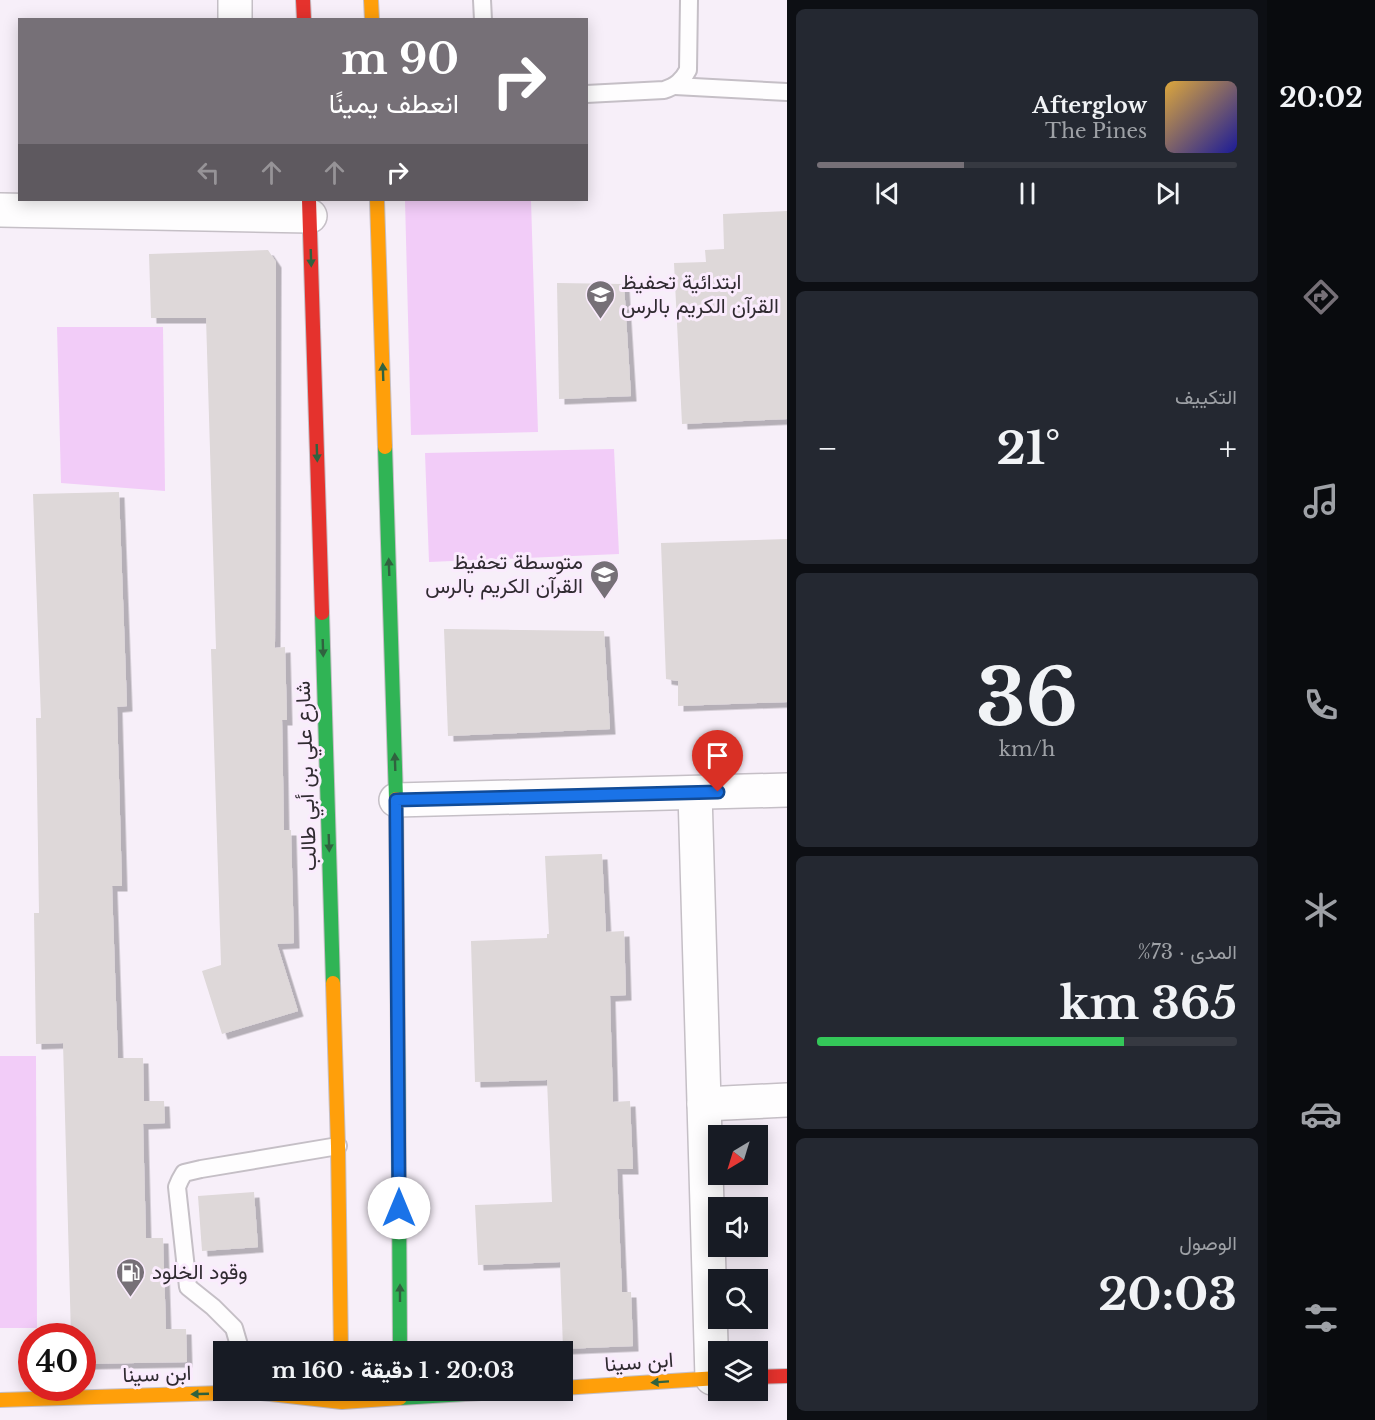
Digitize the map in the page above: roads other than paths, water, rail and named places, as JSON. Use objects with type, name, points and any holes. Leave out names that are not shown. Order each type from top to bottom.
[{"type":"street","points":[[235,0],[235,18]]},
{"type":"street","points":[[303,0],[304,18]]},
{"type":"street","points":[[371,0],[372,18]]},
{"type":"street","points":[[377,201],[396,800],[400,1341]]},
{"type":"street","points":[[0,210],[309,208]]},
{"type":"street","name":"شارع علي بن أبي طالب","points":[[309,208],[338,1146],[341,1341]]},
{"type":"street","points":[[396,800],[787,790]]},
{"type":"street","points":[[695,793],[714,1341]]},
{"type":"street","points":[[704,1104],[787,1100]]},
{"type":"street","points":[[768,1377],[787,1376]]},
{"type":"street","name":"ابن سينا","points":[[573,1387],[708,1378]]},
{"type":"street","name":"ابن سينا","points":[[0,1400],[213,1392]]},
{"type":"lane","points":[[482,0],[483,18]]},
{"type":"lane","points":[[588,94],[664,90],[683,80],[688,70],[689,0]]},
{"type":"lane","points":[[675,86],[787,92]]},
{"type":"lane","points":[[238,1341],[234,1328],[188,1287],[177,1187],[180,1180],[184,1173],[201,1169],[338,1146]]},
{"type":"place","name":"ابتدائية تحفيظ القرآن الكريم بالرس","points":[[600,320]]},
{"type":"place","name":"متوسطة تحفيظ القرآن الكريم بالرس","points":[[604,600]]},
{"type":"place","name":"وقود الخلود","points":[[131,1298]]}]
